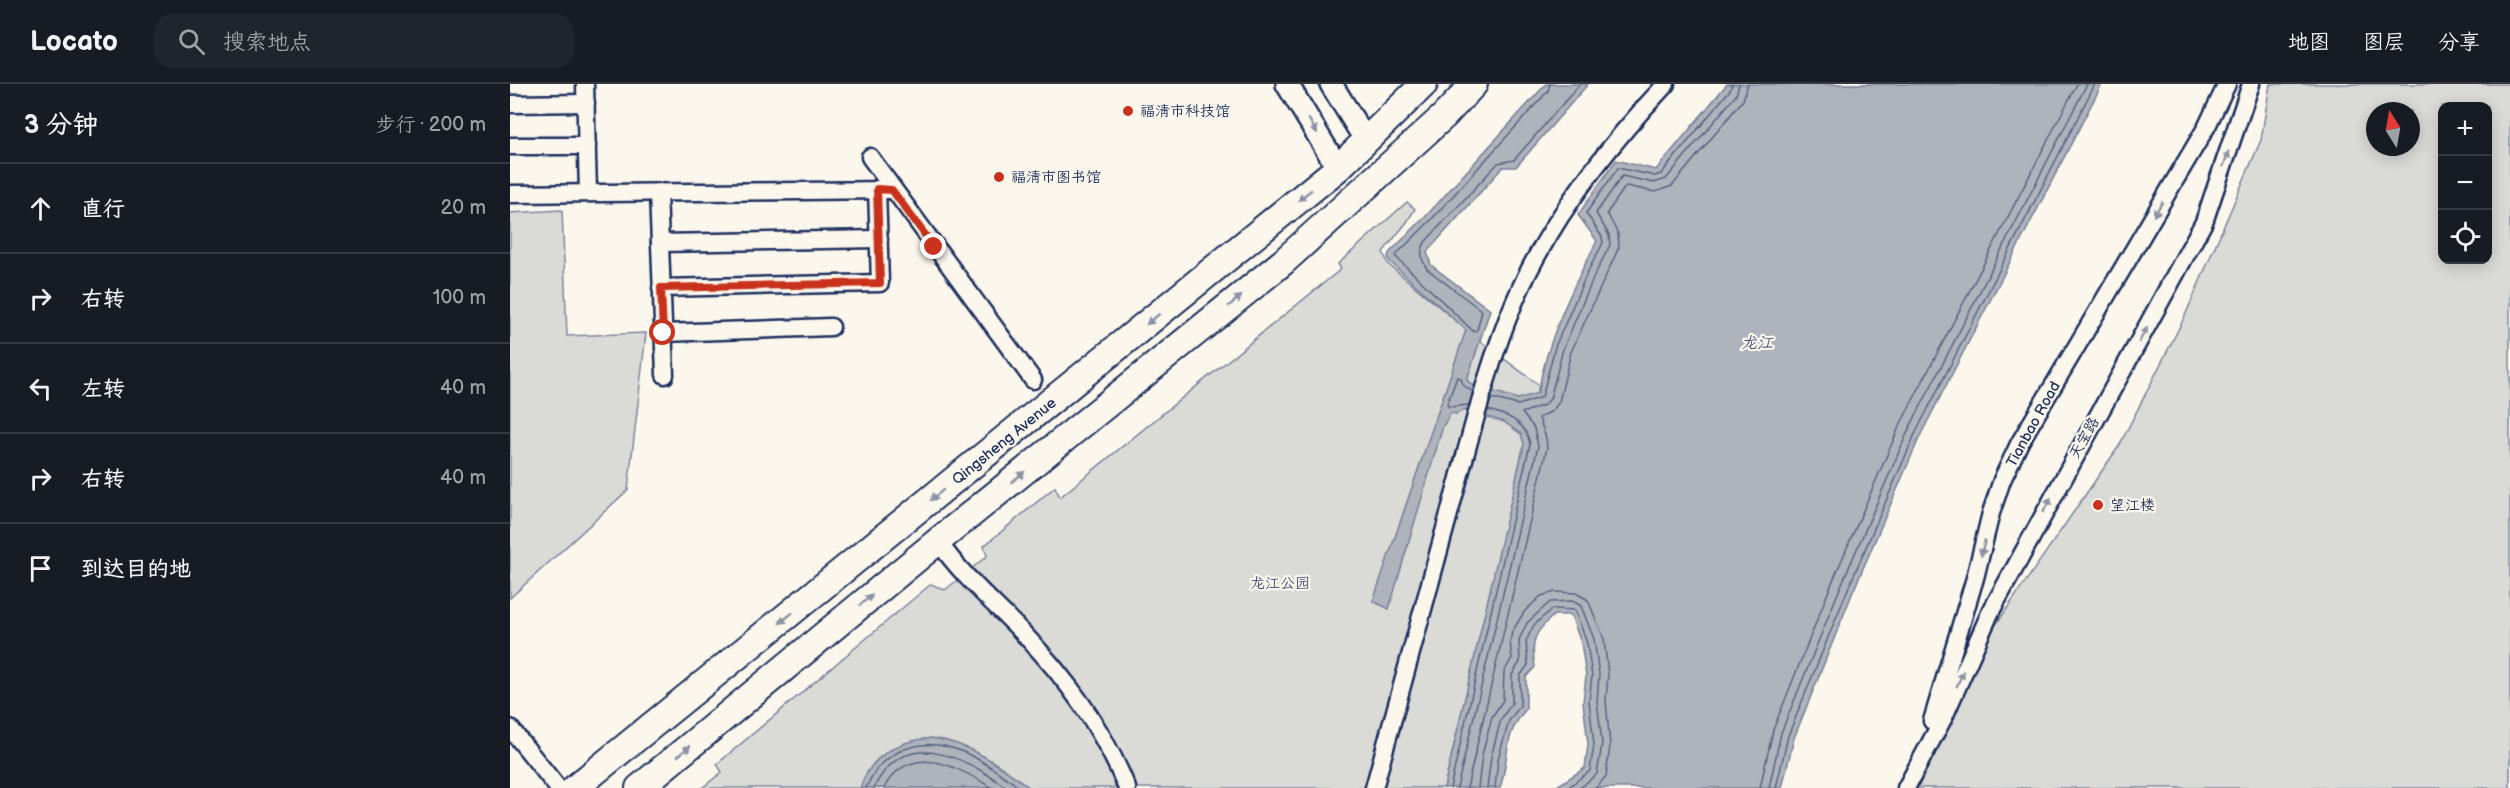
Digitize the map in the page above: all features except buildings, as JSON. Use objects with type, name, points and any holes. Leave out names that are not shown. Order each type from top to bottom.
[{"type":"main road","name":"Qingsheng Avenue","points":[[575,788],[1338,168],[1424,84]]},
{"type":"main road","points":[[639,788],[938,541],[1283,262],[1444,116],[1474,84]]},
{"type":"street","points":[[585,84],[588,192]]},
{"type":"street","points":[[1287,84],[1338,168]]},
{"type":"street","points":[[1331,84],[1366,141]]},
{"type":"street","points":[[1374,788],[1476,415],[1514,303],[1551,231],[1573,198],[1666,84]]},
{"type":"street","name":"Tianbao Road","points":[[1896,788],[1931,723],[1963,623],[2002,480],[2020,442],[2207,126],[2227,84]]},
{"type":"street","name":"天宝路","points":[[1906,788],[1944,717],[1990,613],[2204,222],[2251,84]]},
{"type":"street","points":[[510,104],[586,103]]},
{"type":"street","points":[[510,146],[586,146]]},
{"type":"street","points":[[870,157],[885,189],[1033,380]]},
{"type":"street","points":[[510,194],[885,189]]},
{"type":"street","points":[[661,288],[880,283],[879,239],[885,189]]},
{"type":"street","points":[[658,192],[665,375]]},
{"type":"street","points":[[660,243],[879,239]]},
{"type":"street","points":[[663,333],[831,327]]},
{"type":"street","points":[[938,541],[980,592],[1022,632],[1070,687],[1094,721],[1127,788]]},
{"type":"street","points":[[510,728],[558,788]]},
{"type":"green space","points":[[2270,84],[2510,84],[2510,788],[1918,788],[1963,687],[1995,626],[2119,446],[2184,318],[2261,140]]},
{"type":"green space","name":"龙江公园","points":[[1407,202],[1415,209],[1383,252],[1388,264],[1480,341],[1539,385],[1444,788],[702,788],[722,772],[717,764],[931,584],[945,590],[987,556],[984,546],[1055,487],[1060,497],[1341,269],[1338,264]]},
{"type":"green space","points":[[562,210],[567,336],[646,333],[628,490],[510,598],[510,213]]},
{"type":"water","name":"龙江","points":[[1546,84],[1588,84],[1516,167],[1503,167],[1427,252],[1431,265],[1490,310],[1467,380],[1472,385],[1518,399],[1538,393],[1554,334],[1578,277],[1597,241],[1578,215],[1616,160],[1656,170],[1727,84],[2102,84],[1920,436],[1852,594],[1794,738],[1782,788],[1554,788],[1585,768],[1588,744],[1583,702],[1586,676],[1581,643],[1571,615],[1554,615],[1542,626],[1534,643],[1535,667],[1526,677],[1526,709],[1518,719],[1510,738],[1500,788],[1444,788],[1524,444],[1521,434],[1504,422],[1464,410],[1456,414],[1451,413],[1443,426],[1389,609],[1373,601],[1466,330],[1390,262],[1389,253],[1426,216]]},
{"type":"water","points":[[932,738],[971,750],[996,763],[1030,788],[860,788],[871,767],[887,752],[908,742]]},
{"type":"place","name":"福清市科技馆","points":[[1128,111]]},
{"type":"place","name":"福清市图书馆","points":[[999,177]]},
{"type":"place","name":"望江楼","points":[[2098,505]]},
{"type":"route","points":[[663,333],[661,288],[880,283],[877,189],[892,190],[934,247]]}]
